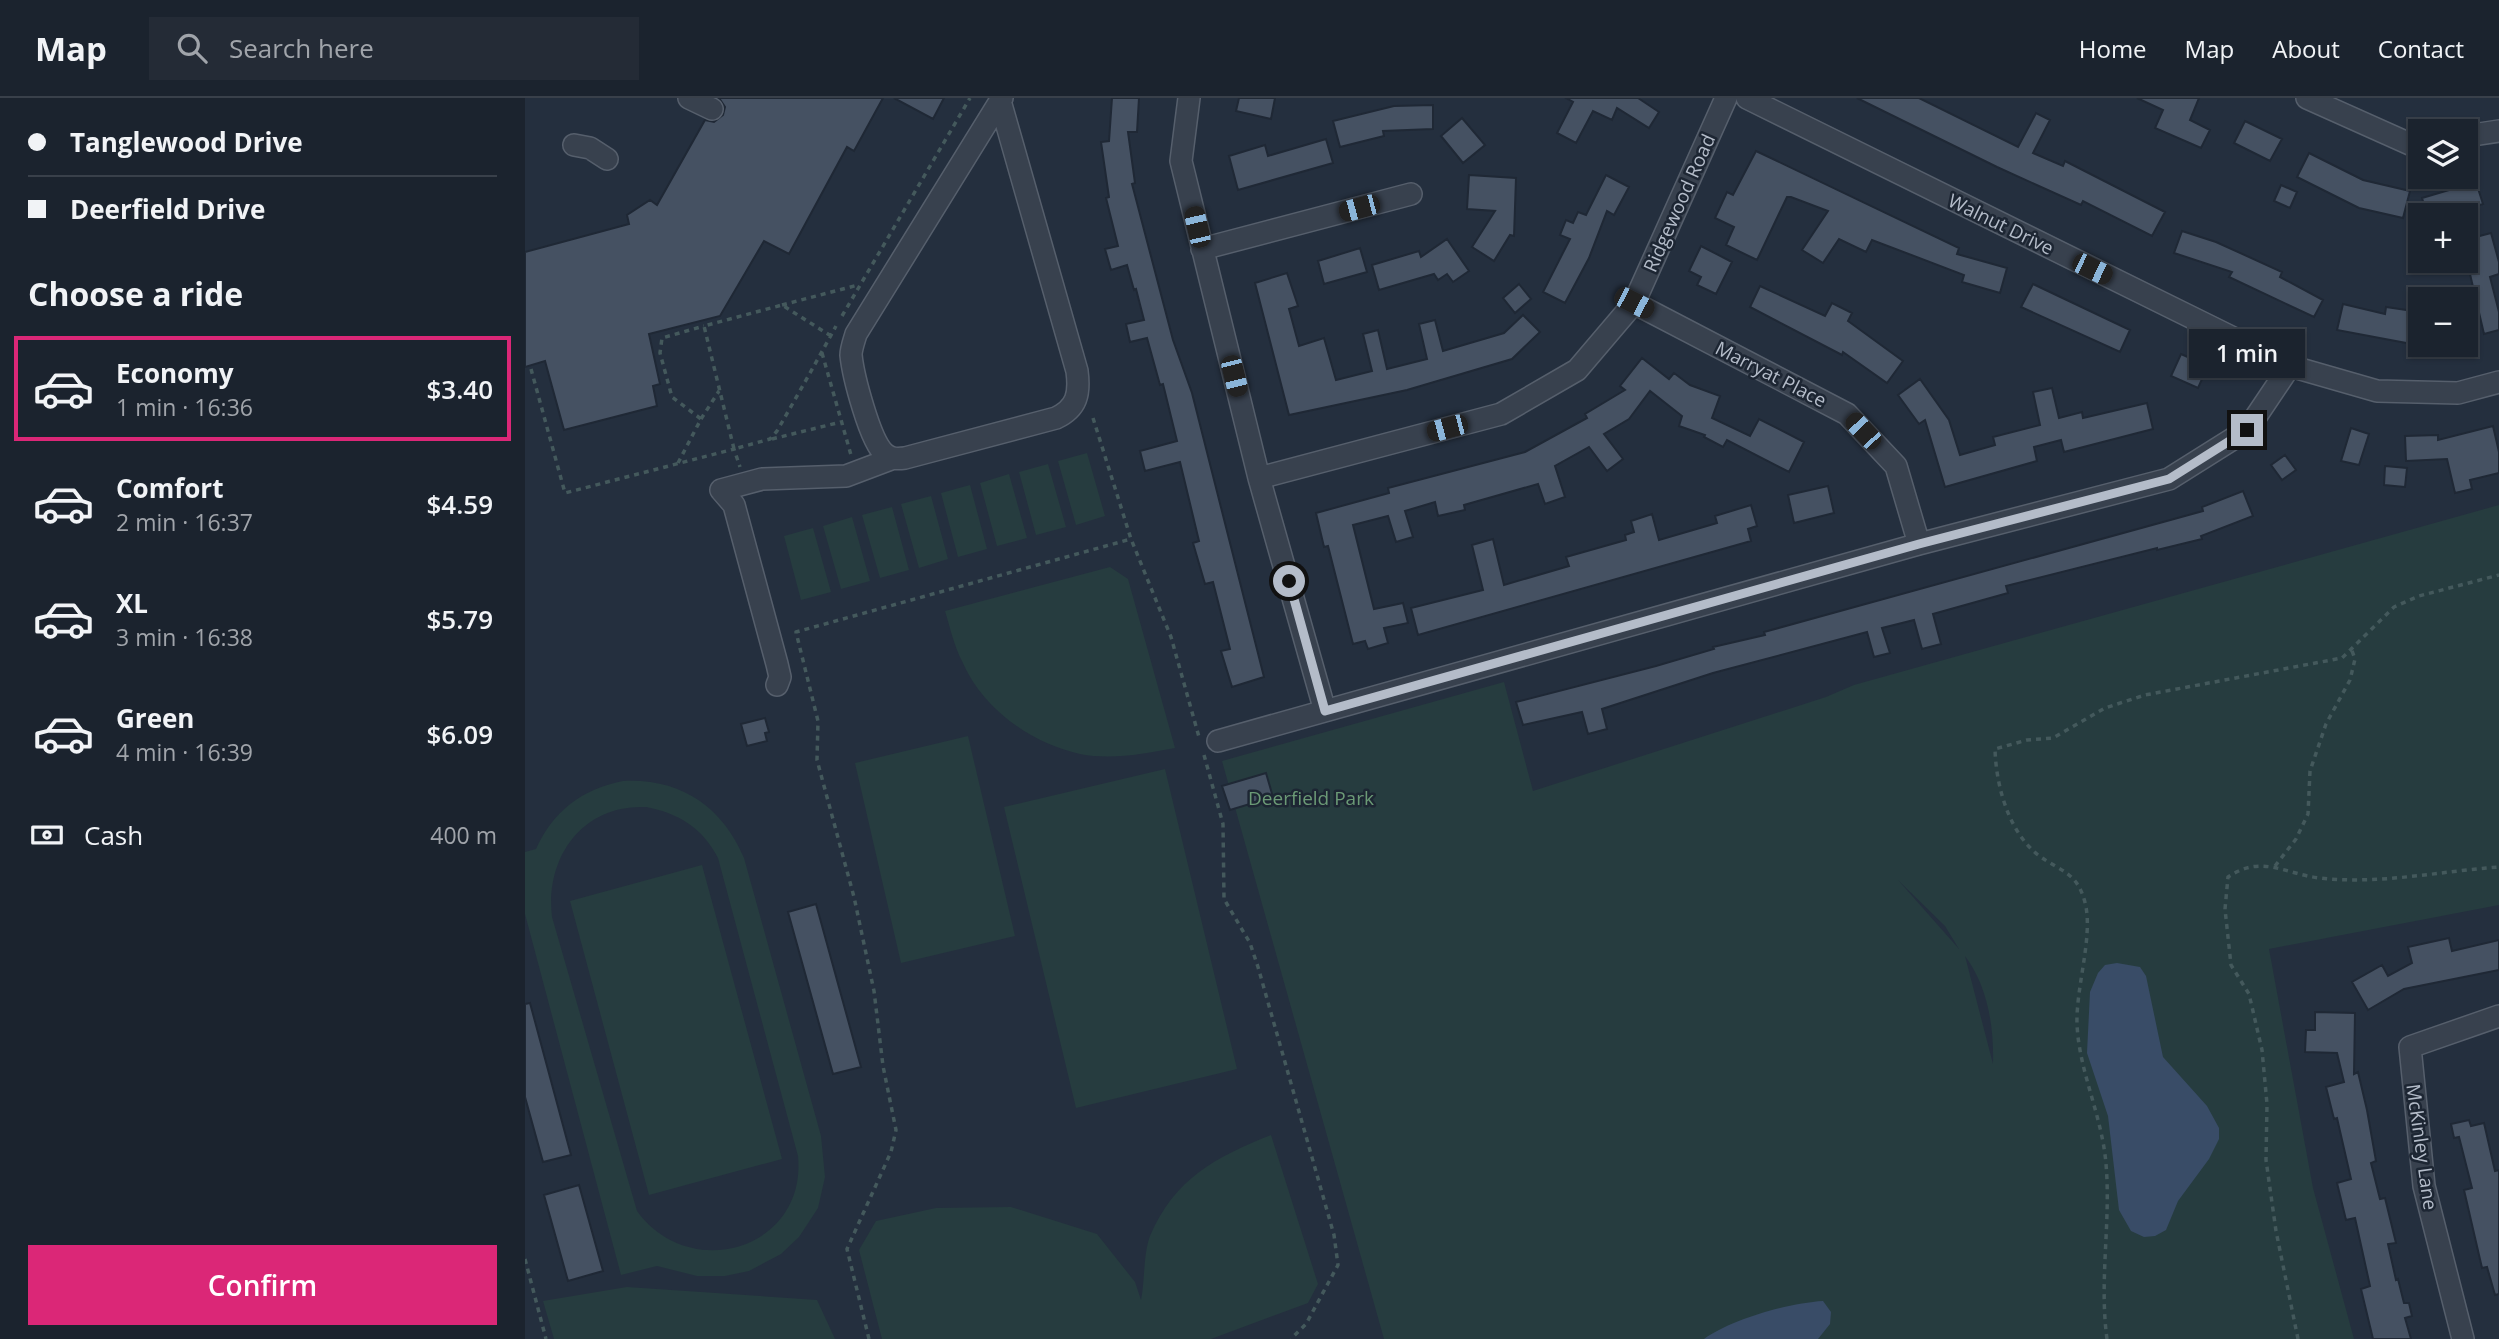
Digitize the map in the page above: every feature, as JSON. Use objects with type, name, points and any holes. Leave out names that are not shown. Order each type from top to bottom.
[{"type":"street","points":[[689,98],[712,110]]},
{"type":"street","points":[[1189,98],[1181,161],[1259,478],[1325,711]]},
{"type":"street","name":"Ridgewood Road","points":[[1259,478],[1501,414],[1577,370],[1634,303],[1726,98]]},
{"type":"street","name":"Walnut Drive","points":[[1747,98],[2290,366],[2377,391],[2458,393],[2499,382]]},
{"type":"street","points":[[2307,98],[2408,143]]},
{"type":"street","points":[[891,459],[882,452],[874,437],[851,354],[856,334],[1001,99]]},
{"type":"street","points":[[777,685],[780,677],[777,664],[734,505],[730,496],[721,490],[762,479],[846,476],[891,459],[905,458],[1056,418],[1069,412],[1076,401],[1077,371],[1001,99]]},
{"type":"street","points":[[2478,134],[2499,131]]},
{"type":"street","points":[[574,145],[590,148],[607,159]]},
{"type":"street","points":[[1202,249],[1411,194]]},
{"type":"street","name":"Marryat Place","points":[[1634,303],[1847,414],[1896,466],[1919,544]]},
{"type":"street","points":[[1218,741],[1919,544],[2169,479],[2247,430],[2290,366]]},
{"type":"street","name":"McKinley Lane","points":[[2463,1339],[2424,1186],[2410,1046],[2499,1016]]},
{"type":"path","points":[[770,439],[970,98]]},
{"type":"path","points":[[701,419],[672,397],[660,353],[662,338],[859,285]]},
{"type":"path","points":[[782,305],[831,337]]},
{"type":"path","points":[[704,326],[734,449]]},
{"type":"path","points":[[822,353],[849,451]]},
{"type":"path","points":[[531,369],[565,493],[841,422]]},
{"type":"path","points":[[677,464],[720,390]]},
{"type":"path","points":[[1093,418],[1131,539],[1171,637],[1223,824],[1224,899],[1250,943],[1258,967],[1334,1235],[1338,1265],[1306,1324],[1291,1339]]},
{"type":"path","points":[[869,1339],[847,1249],[891,1152],[896,1130],[883,1066],[874,991],[854,897],[817,760],[818,721],[796,632],[1131,539]]},
{"type":"path","points":[[2107,1339],[2103,1309],[2106,1164],[2101,1124],[2078,1050],[2077,1007],[2086,907],[2070,873],[2037,854],[2014,826],[1996,777],[1995,749],[2027,740],[2053,738],[2105,708],[2145,695],[2342,658],[2394,607],[2419,597],[2499,575]]},
{"type":"path","points":[[2275,866],[2297,839],[2308,814],[2310,771],[2326,724],[2350,680],[2355,659],[2351,648]]},
{"type":"path","points":[[2298,1339],[2276,1231],[2266,1160],[2267,1104],[2262,1050],[2249,995],[2231,965],[2225,909],[2228,877],[2244,866],[2275,866],[2319,878],[2360,879],[2499,867]]},
{"type":"path","points":[[525,1259],[546,1339]]},
{"type":"green space","points":[[1087,453],[1105,516],[1076,525],[1058,461]]},
{"type":"green space","points":[[1048,464],[1066,527],[1036,535],[1019,472]]},
{"type":"green space","points":[[1009,474],[1027,538],[997,546],[980,483]]},
{"type":"green space","points":[[970,485],[987,549],[958,557],[941,493]]},
{"type":"green space","points":[[931,496],[948,559],[919,568],[901,504]]},
{"type":"green space","name":"Deerfield Park","points":[[2499,505],[2499,905],[2269,949],[2313,1188],[2354,1339],[1384,1339],[1222,761],[1504,682],[1533,791],[1826,697],[1854,685]],"holes":[[[1898,880],[1945,926],[1959,949]],[[1965,956],[1979,981],[1988,1008],[1993,1064]]]},
{"type":"green space","points":[[892,507],[909,570],[880,578],[862,515]]},
{"type":"green space","points":[[852,517],[870,581],[841,589],[823,526]]},
{"type":"green space","points":[[813,528],[831,592],[801,600],[784,536]]},
{"type":"green space","points":[[1110,567],[1128,579],[1175,748],[1104,756],[1080,754],[1043,741],[1010,721],[995,708],[971,678],[957,649],[945,611]]},
{"type":"green space","points":[[968,736],[1015,936],[901,963],[855,763]]},
{"type":"green space","points":[[1165,769],[1237,1069],[1076,1108],[1004,807]]},
{"type":"green space","points":[[623,781],[644,781],[681,790],[711,810],[724,824],[744,858],[821,1136],[825,1177],[818,1208],[799,1237],[781,1254],[749,1271],[725,1276],[697,1276],[657,1266],[621,1275],[525,914],[525,852],[536,849],[551,823],[571,804],[608,785]],"holes":[[[646,807],[679,818],[697,830],[718,858],[798,1156],[796,1188],[784,1214],[765,1234],[741,1246],[714,1250],[686,1246],[660,1233],[637,1211],[552,917],[551,895],[555,874],[572,839],[586,825],[623,808]]]},
{"type":"green space","points":[[702,865],[782,1159],[649,1195],[570,901]]},
{"type":"green space","points":[[1271,1135],[1318,1284],[1308,1303],[1211,1339],[882,1339],[859,1250],[876,1221],[936,1208],[1011,1207],[1097,1234],[1135,1282],[1141,1300],[1150,1236],[1172,1199],[1185,1184],[1215,1161]]},
{"type":"green space","points":[[627,1287],[817,1300],[835,1339],[554,1339],[543,1301]]},
{"type":"water","points":[[2117,963],[2140,967],[2146,976],[2163,1057],[2207,1106],[2219,1128],[2219,1139],[2209,1159],[2178,1201],[2166,1230],[2155,1236],[2144,1237],[2131,1231],[2119,1210],[2108,1116],[2087,1053],[2090,992],[2098,973],[2105,965]]},
{"type":"water","points":[[1823,1301],[1831,1312],[1830,1324],[1818,1339],[1704,1339],[1761,1313]]},
{"type":"building","points":[[719,98],[883,98],[854,151],[847,147],[789,254],[764,241],[720,316],[649,334],[660,384],[653,386],[657,406],[564,430],[545,361],[525,367],[525,252],[629,224],[627,215],[650,200],[657,205],[705,120],[714,122],[723,115],[725,107]]},
{"type":"building","points":[[894,98],[944,98],[933,119]]},
{"type":"building","points":[[1112,98],[1139,98],[1137,132],[1128,132],[1135,183],[1132,184],[1173,340],[1192,393],[1264,677],[1232,687],[1221,651],[1230,649],[1213,582],[1205,584],[1193,543],[1199,541],[1180,462],[1145,471],[1140,451],[1177,441],[1163,384],[1160,385],[1147,338],[1130,342],[1126,324],[1144,320],[1127,265],[1111,270],[1105,249],[1118,246],[1106,198],[1109,197],[1101,142],[1109,141]]},
{"type":"building","points":[[1239,98],[1275,98],[1271,119],[1236,111]]},
{"type":"building","points":[[1566,98],[1638,98],[1659,112],[1649,128],[1617,108],[1612,120],[1593,111],[1576,143],[1557,133],[1573,102]]},
{"type":"building","points":[[1857,98],[1919,98],[2018,147],[2036,113],[2050,120],[2033,153],[2063,166],[2065,161],[2165,212],[2152,236],[2083,201],[2081,205],[1997,167]]},
{"type":"building","points":[[2137,98],[2199,98],[2190,120],[2210,130],[2201,148],[2155,128],[2163,110]]},
{"type":"building","points":[[1433,105],[1433,129],[1383,131],[1384,136],[1340,147],[1333,121],[1394,106]]},
{"type":"building","points":[[1462,118],[1485,145],[1463,163],[1441,136]]},
{"type":"building","points":[[2245,121],[2282,139],[2270,161],[2234,143]]},
{"type":"building","points":[[1326,139],[1333,163],[1238,190],[1229,156],[1265,145],[1268,156]]},
{"type":"building","points":[[1756,151],[1959,248],[1957,254],[2007,268],[2000,293],[1962,282],[1964,275],[1872,240],[1866,252],[1839,239],[1823,263],[1802,250],[1828,211],[1791,197],[1787,197],[1757,260],[1726,245],[1734,227],[1715,218],[1727,192],[1733,195]]},
{"type":"building","points":[[2309,153],[2363,180],[2410,191],[2403,218],[2359,208],[2297,177]]},
{"type":"building","points":[[1469,175],[1516,178],[1514,236],[1510,235],[1494,261],[1472,247],[1495,211],[1467,209]]},
{"type":"building","points":[[1606,175],[1629,187],[1614,215],[1607,211],[1589,258],[1565,303],[1543,292],[1570,239],[1560,235],[1566,220],[1573,223],[1578,212],[1586,215]]},
{"type":"building","points":[[2281,185],[2297,192],[2290,208],[2274,201]]},
{"type":"building","points":[[2478,188],[2483,204],[2423,203],[2422,198],[2452,189]]},
{"type":"building","points":[[2182,231],[2216,242],[2282,272],[2280,277],[2323,300],[2314,317],[2229,277],[2232,272],[2174,253]]},
{"type":"building","points":[[2491,233],[2499,262],[2499,274],[2490,277],[2499,312],[2499,330],[2484,334],[2478,308],[2478,287],[2473,287],[2470,273],[2478,273],[2478,236]]},
{"type":"building","points":[[1447,239],[1469,271],[1453,282],[1447,274],[1438,280],[1434,274],[1379,290],[1372,265],[1419,251],[1421,257]]},
{"type":"building","points":[[1701,246],[1732,262],[1716,294],[1697,285],[1701,277],[1689,271]]},
{"type":"building","points":[[1360,248],[1367,272],[1324,284],[1318,261]]},
{"type":"building","points":[[1287,273],[1298,306],[1289,309],[1299,346],[1324,338],[1336,380],[1372,371],[1363,334],[1378,330],[1387,369],[1427,359],[1419,324],[1435,320],[1443,351],[1504,333],[1523,315],[1540,332],[1512,359],[1407,390],[1289,415],[1255,283]]},
{"type":"building","points":[[1519,284],[1531,299],[1515,313],[1503,298]]},
{"type":"building","points":[[2033,284],[2130,330],[2120,352],[2021,307]]},
{"type":"building","points":[[1760,286],[1825,316],[1832,303],[1852,313],[1848,321],[1903,361],[1887,383],[1843,352],[1842,355],[1750,307]]},
{"type":"building","points":[[2343,304],[2385,314],[2386,307],[2408,310],[2408,343],[2337,330]]},
{"type":"building","points":[[2181,354],[2208,366],[2198,388],[2171,376]]},
{"type":"building","points":[[1642,358],[1669,379],[1674,373],[1690,385],[1720,396],[1712,418],[1750,436],[1759,419],[1804,442],[1789,472],[1727,440],[1723,447],[1704,437],[1705,435],[1679,426],[1682,416],[1650,391],[1629,419],[1604,434],[1623,459],[1607,471],[1589,447],[1555,466],[1565,497],[1545,504],[1538,484],[1464,505],[1465,510],[1438,516],[1435,502],[1405,511],[1413,537],[1396,542],[1388,516],[1353,525],[1374,609],[1403,603],[1408,623],[1384,628],[1388,643],[1368,649],[1365,641],[1353,644],[1328,546],[1324,547],[1316,513],[1389,493],[1388,488],[1525,452],[1587,418],[1585,414],[1625,390],[1620,386]]},
{"type":"building","points":[[1920,379],[1949,420],[1960,455],[1995,445],[1993,437],[2040,425],[2033,392],[2052,388],[2059,418],[2082,412],[2083,418],[2147,403],[2153,429],[2064,452],[2061,440],[2034,447],[2037,461],[1945,487],[1925,420],[1919,424],[1898,395]]},
{"type":"building","points":[[2493,426],[2499,452],[2499,473],[2470,480],[2472,489],[2455,493],[2447,459],[2406,461],[2405,436],[2438,435],[2438,440]]},
{"type":"building","points":[[2351,428],[2369,434],[2359,465],[2341,461]]},
{"type":"building","points":[[2285,455],[2296,470],[2282,480],[2271,465]]},
{"type":"building","points":[[2385,466],[2407,468],[2405,487],[2384,485]]},
{"type":"building","points":[[1828,486],[1834,513],[1794,523],[1788,495]]},
{"type":"building","points":[[2243,491],[2253,516],[2201,536],[2202,539],[2006,586],[2008,593],[1933,614],[1941,644],[1922,649],[1914,620],[1882,628],[1890,653],[1874,657],[1867,632],[1713,673],[1602,709],[1607,729],[1588,734],[1582,712],[1523,725],[1516,702],[1656,666],[1714,649],[1713,647],[1765,635],[1764,632],[2203,511],[2202,507]]},
{"type":"building","points":[[1751,505],[1757,526],[1748,529],[1751,541],[1418,635],[1411,608],[1483,590],[1472,545],[1493,539],[1504,585],[1569,566],[1566,557],[1626,540],[1625,535],[1634,532],[1631,521],[1652,514],[1659,540],[1717,523],[1715,516]]},
{"type":"building","points":[[765,718],[769,732],[765,733],[767,741],[747,746],[741,724]]},
{"type":"building","points":[[1266,773],[1273,797],[1230,810],[1222,786]]},
{"type":"building","points":[[816,904],[861,1067],[833,1074],[788,912]]},
{"type":"building","points":[[2449,938],[2452,951],[2499,940],[2499,970],[2404,989],[2368,1010],[2352,982],[2382,965],[2388,976],[2412,963],[2408,947]]},
{"type":"building","points":[[530,1003],[571,1155],[543,1162],[525,1097],[525,1004]]},
{"type":"building","points":[[2315,1012],[2355,1013],[2354,1074],[2358,1072],[2367,1110],[2376,1161],[2371,1163],[2380,1199],[2385,1198],[2396,1243],[2388,1244],[2396,1280],[2398,1279],[2404,1303],[2409,1303],[2412,1316],[2405,1318],[2411,1339],[2373,1339],[2361,1289],[2370,1286],[2355,1218],[2346,1220],[2337,1183],[2351,1179],[2337,1118],[2334,1119],[2326,1087],[2344,1082],[2337,1053],[2305,1052],[2306,1030],[2315,1030]]},
{"type":"building","points":[[2469,1120],[2471,1126],[2484,1123],[2495,1171],[2499,1170],[2499,1294],[2495,1295],[2487,1267],[2482,1268],[2464,1190],[2472,1188],[2459,1137],[2454,1138],[2451,1124]]},
{"type":"building","points":[[579,1185],[603,1271],[568,1281],[544,1195]]},
{"type":"route","points":[[1289,581],[1325,711],[1919,544],[2169,479],[2247,430]]}]
